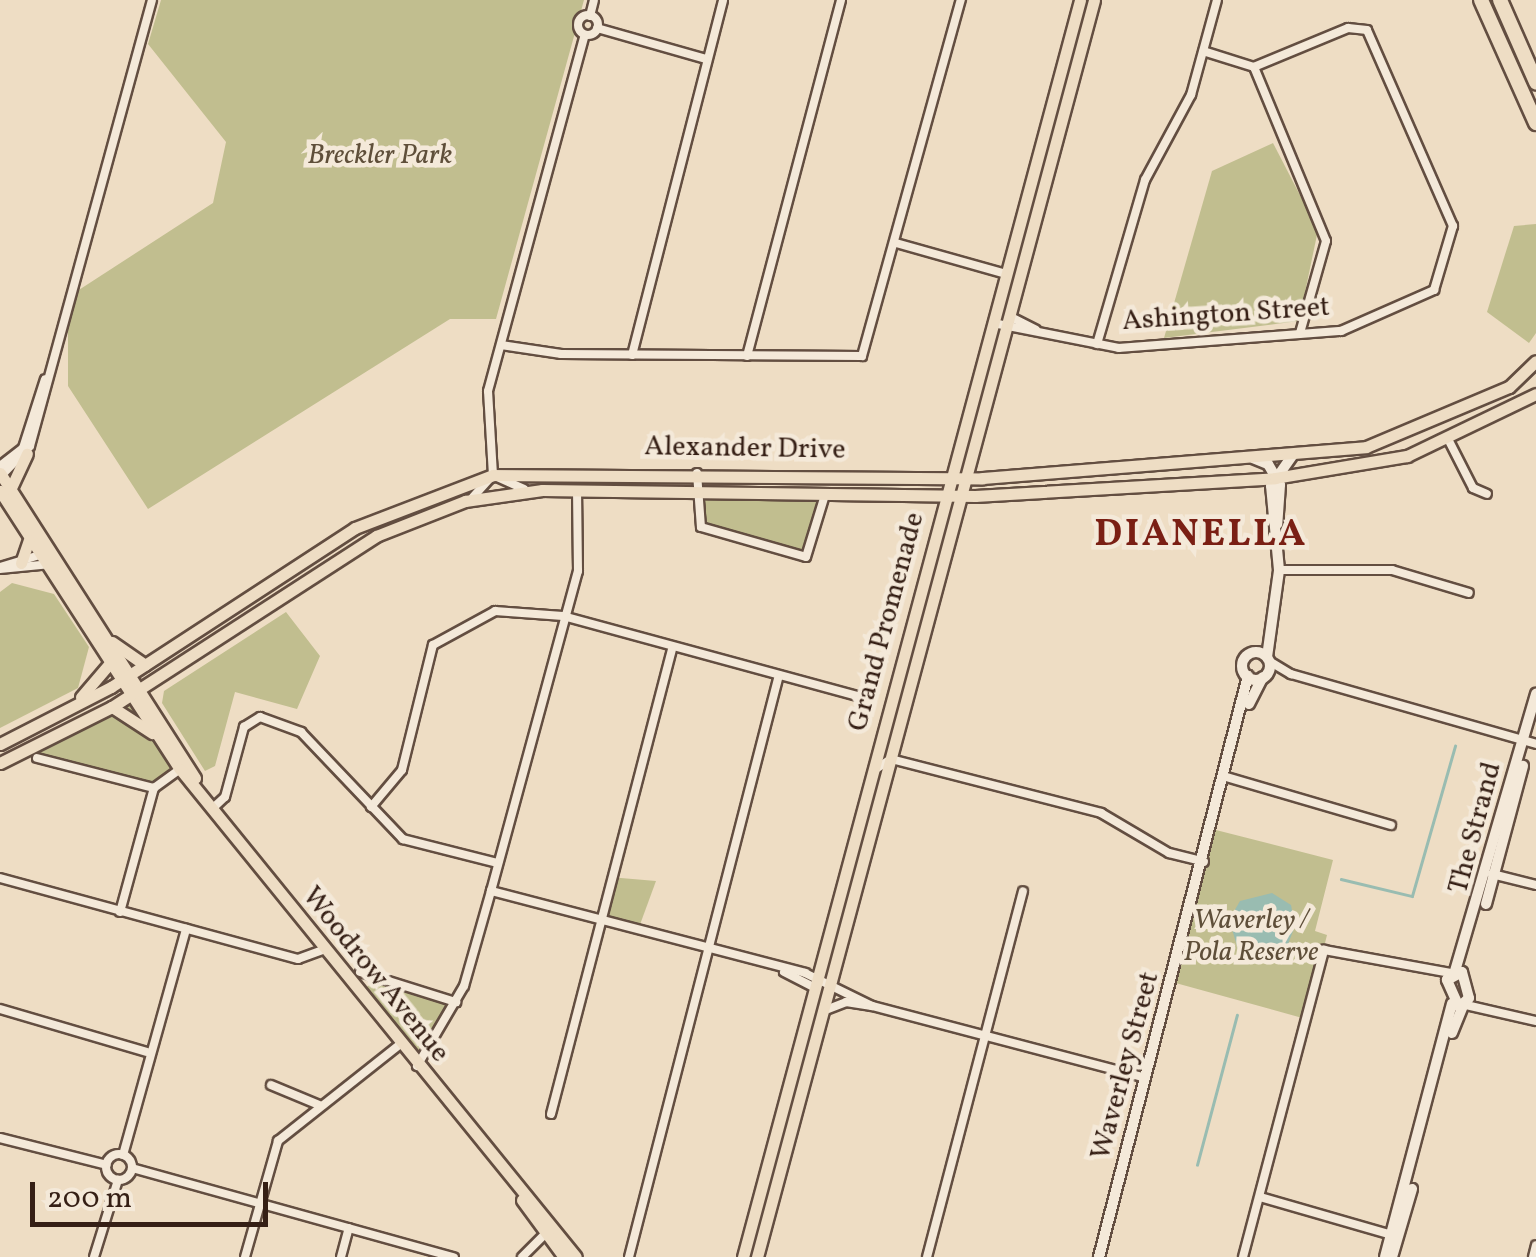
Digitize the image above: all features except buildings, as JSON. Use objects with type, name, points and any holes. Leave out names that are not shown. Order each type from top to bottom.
[{"type":"highway","points":[[1481,0],[1536,123]]},
{"type":"highway","points":[[1500,0],[1536,82]]},
{"type":"main road","name":"Grand Promenade","points":[[757,1257],[1008,322],[1080,0]]},
{"type":"main road","name":"Grand Promenade","points":[[743,1257],[1006,274],[1094,0]]},
{"type":"main road","name":"Alexander Drive","points":[[0,744],[145,666],[355,528],[493,475],[698,473],[966,478],[1295,454],[1389,442],[1510,386],[1536,360]]},
{"type":"main road","name":"Alexander Drive","points":[[0,763],[112,707],[376,536],[465,501],[528,490],[961,496],[1275,478],[1388,462],[1536,394]]},
{"type":"main road","points":[[5,490],[27,454]]},
{"type":"main road","name":"Woodrow Avenue","points":[[0,473],[28,538],[108,640],[126,677],[213,808],[323,950],[576,1257]]},
{"type":"main road","name":"Woodrow Avenue","points":[[5,490],[110,663],[126,677]]},
{"type":"main road","points":[[21,563],[28,538]]},
{"type":"main road","points":[[108,640],[145,666]]},
{"type":"main road","points":[[71,708],[110,663]]},
{"type":"main road","name":"Woodrow Avenue","points":[[135,691],[160,738],[198,787]]},
{"type":"main road","points":[[112,707],[160,738]]},
{"type":"main road","name":"Woodrow Avenue","points":[[518,1191],[564,1257]]},
{"type":"street","points":[[0,473],[23,448],[152,0]]},
{"type":"street","points":[[594,0],[590,16],[597,28],[706,59]]},
{"type":"street","points":[[632,355],[723,0]]},
{"type":"street","points":[[747,356],[841,0]]},
{"type":"street","points":[[501,344],[632,355],[862,356],[961,0]]},
{"type":"street","points":[[1098,344],[1145,180],[1191,95],[1218,0]]},
{"type":"street","points":[[585,35],[578,23],[590,16]]},
{"type":"street","points":[[528,490],[502,486],[493,475],[488,390],[585,35],[597,28]]},
{"type":"street","name":"Ashington Street","points":[[994,318],[1098,344],[1341,331],[1434,290],[1453,226],[1367,30],[1348,28],[1254,67]]},
{"type":"street","points":[[1203,51],[1254,67],[1326,241],[1300,333]]},
{"type":"street","points":[[896,243],[1006,274]]},
{"type":"street","points":[[0,473],[27,454],[45,379]]},
{"type":"street","points":[[1447,437],[1473,488],[1487,494]]},
{"type":"street","points":[[1268,659],[1267,626],[1279,570],[1275,478],[1295,454]]},
{"type":"street","points":[[1252,458],[1275,478]]},
{"type":"street","points":[[698,473],[698,491],[709,533],[806,557],[825,495]]},
{"type":"street","points":[[465,501],[493,475]]},
{"type":"street","points":[[417,1066],[456,1002],[490,891],[578,572],[577,491]]},
{"type":"street","points":[[0,568],[48,559]]},
{"type":"street","points":[[0,568],[48,559]]},
{"type":"street","points":[[1279,570],[1392,570],[1469,592]]},
{"type":"street","points":[[370,807],[402,770],[433,645],[445,632],[495,611],[564,616],[868,700]]},
{"type":"street","points":[[1267,626],[1252,653],[1291,674],[1529,742]]},
{"type":"street","points":[[551,1114],[673,647]]},
{"type":"street","name":"Waverley Street","points":[[1099,1257],[1241,723],[1248,676],[1243,662],[1252,653]]},
{"type":"street","name":"Waverley Street","points":[[1241,723],[1264,677],[1268,659]]},
{"type":"street","points":[[1248,676],[1291,674]]},
{"type":"street","points":[[629,1257],[779,675]]},
{"type":"street","name":"The Strand","points":[[1529,742],[1536,694]]},
{"type":"street","points":[[213,808],[225,796],[244,726],[260,716],[302,732],[403,838],[498,862]]},
{"type":"street","name":"The Strand","points":[[1455,976],[1491,874],[1536,717]]},
{"type":"street","points":[[37,758],[154,788]]},
{"type":"street","points":[[872,771],[891,759],[1100,814],[1169,853],[1204,862]]},
{"type":"street","points":[[120,912],[154,788],[180,768]]},
{"type":"street","points":[[1226,777],[1390,824]]},
{"type":"street","points":[[1491,874],[1536,885]]},
{"type":"street","points":[[0,878],[306,960],[323,950]]},
{"type":"street","points":[[490,891],[784,972],[872,1006]]},
{"type":"street","points":[[927,1257],[1023,891]]},
{"type":"street","points":[[107,1165],[123,1155],[146,1052],[186,928]]},
{"type":"street","points":[[1243,1257],[1324,950],[1455,976]]},
{"type":"street","points":[[360,972],[456,1002]]},
{"type":"street","points":[[1388,1257],[1462,1002],[1455,976]]},
{"type":"street","points":[[1455,976],[1462,1002]]},
{"type":"street","points":[[352,985],[378,980]]},
{"type":"street","points":[[823,1011],[846,1002],[872,1006],[1146,1078]]},
{"type":"street","points":[[1462,1002],[1536,1022]]},
{"type":"street","points":[[0,1009],[146,1052]]},
{"type":"street","points":[[245,1257],[278,1141],[399,1044]]},
{"type":"street","points":[[271,1086],[319,1105]]},
{"type":"street","points":[[0,1138],[107,1165],[118,1180]]},
{"type":"street","points":[[123,1155],[132,1168],[454,1257]]},
{"type":"street","points":[[94,1257],[118,1180],[132,1168]]},
{"type":"street","points":[[1260,1197],[1394,1236]]},
{"type":"street","points":[[340,1257],[349,1228]]},
{"type":"street","points":[[525,1254],[545,1234]]},
{"type":"street","points":[[1533,1257],[1536,1244]]},
{"type":"green space","name":"Breckler Park","points":[[161,0],[584,0],[496,319],[450,319],[148,509],[68,386],[68,297],[213,203],[226,142],[148,44]]},
{"type":"green space","points":[[1273,143],[1318,230],[1299,321],[1164,338],[1212,171]]},
{"type":"green space","points":[[1536,224],[1536,333],[1529,343],[1487,312],[1514,226]]},
{"type":"green space","points":[[698,491],[825,495],[814,547],[806,557],[701,527]]},
{"type":"green space","points":[[12,583],[54,594],[89,647],[78,688],[0,728],[0,592]]},
{"type":"green space","points":[[286,612],[320,656],[297,709],[235,692],[215,766],[205,771],[162,703],[164,691]]},
{"type":"green space","points":[[130,694],[180,769],[154,788],[19,753]]},
{"type":"green space","name":"Waverley / Pola Reserve","points":[[1212,829],[1333,860],[1315,931],[1327,935],[1306,1019],[1172,982]]},
{"type":"green space","points":[[609,877],[656,881],[638,930],[601,919]]},
{"type":"green space","points":[[378,980],[456,1002],[417,1066],[363,989]]},
{"type":"water","points":[[1272,893],[1291,905],[1295,926],[1283,957],[1260,963],[1239,952],[1229,920],[1240,901]]},
{"type":"waterway","points":[[1341,879],[1412,896],[1455,746]]},
{"type":"waterway","points":[[1197,1165],[1237,1015]]},
{"type":"district","name":"DIANELLA","points":[[1201,536]]}]
